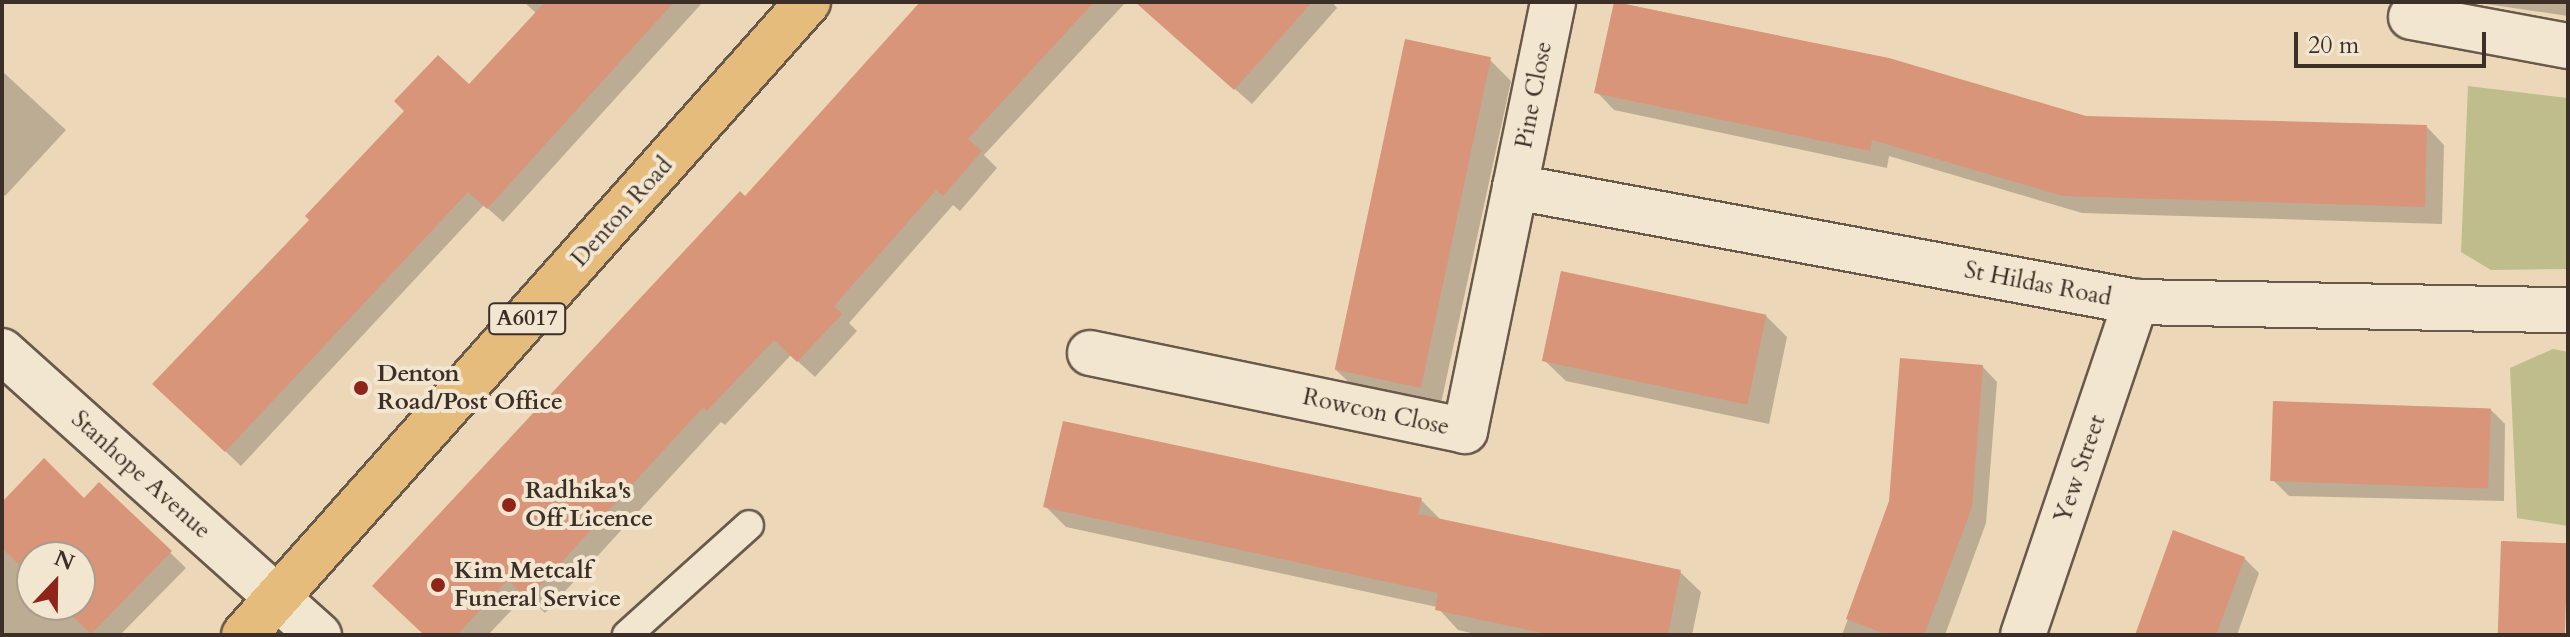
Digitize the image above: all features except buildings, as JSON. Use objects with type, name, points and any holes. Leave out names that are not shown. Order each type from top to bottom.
[{"type":"highway","name":"Denton Road","points":[[244,635],[808,2]]},
{"type":"street","name":"Pine Close","points":[[1515,187],[1553,2]]},
{"type":"street","points":[[2411,17],[2568,46]]},
{"type":"street","name":"St Hildas Road","points":[[1515,187],[2136,302],[2568,310]]},
{"type":"street","name":"Rowcon Close","points":[[1090,353],[1465,431],[1515,187]]},
{"type":"street","name":"Yew Street","points":[[2023,635],[2136,302]]},
{"type":"street","name":"Stanhope Avenue","points":[[2,351],[319,635]]},
{"type":"lane","points":[[627,635],[749,525]]},
{"type":"shaded area","points":[[2468,86],[2568,98],[2568,269],[2491,270],[2461,252]]},
{"type":"shaded area","points":[[2553,349],[2568,352],[2568,526],[2517,518],[2510,368]]},
{"type":"place","name":"Denton Road/Post Office","points":[[361,388]]},
{"type":"place","name":"Radhika's Off Licence","points":[[509,505]]},
{"type":"place","name":"Kim Metcalf Funeral Service","points":[[438,585]]}]
